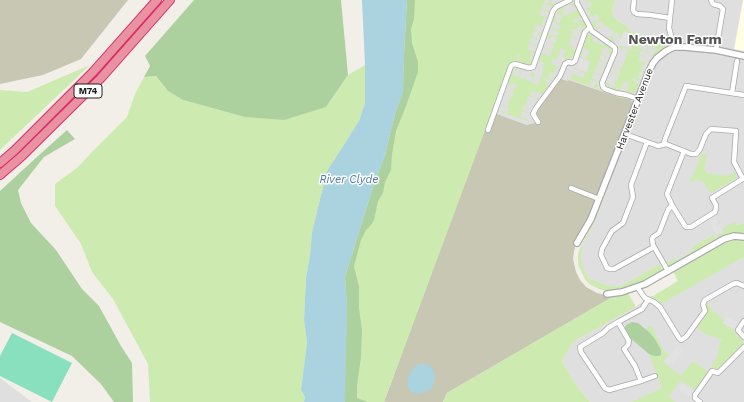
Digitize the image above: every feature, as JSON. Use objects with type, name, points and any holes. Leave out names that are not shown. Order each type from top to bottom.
[{"type":"highway","name":"M74","points":[[0,163],[94,72],[157,0]]},
{"type":"highway","name":"M74","points":[[0,175],[22,156],[100,78],[170,0]]},
{"type":"street","points":[[488,130],[511,66],[515,64],[530,69],[533,67],[553,11],[556,7],[570,0]]},
{"type":"street","points":[[577,0],[592,31],[615,48],[602,84],[603,87],[616,93],[638,99]]},
{"type":"street","points":[[634,0],[633,10],[637,14],[670,18]]},
{"type":"street","points":[[672,0],[669,28],[674,47],[716,50],[744,56]]},
{"type":"street","points":[[711,0],[713,4],[720,6],[722,9],[716,50]]},
{"type":"street","points":[[538,122],[534,115],[536,108],[560,76],[565,64],[575,61],[585,32],[590,27]]},
{"type":"street","name":"Harvester Avenue","points":[[578,243],[591,219],[653,63],[666,51],[674,47]]},
{"type":"street","points":[[732,94],[736,61]]},
{"type":"street","points":[[664,144],[686,86],[744,95]]},
{"type":"street","points":[[625,134],[658,146],[664,144],[684,151],[691,154],[696,154],[700,149],[706,134],[711,129],[736,131],[734,162],[743,179],[712,198],[716,205],[715,212],[691,227],[685,226],[667,194],[684,151]]},
{"type":"street","points":[[647,142],[630,188],[633,196],[623,223],[612,231],[602,249],[601,255],[607,268],[614,270],[654,247]]},
{"type":"street","points":[[571,188],[599,199]]},
{"type":"street","points":[[668,271],[654,247],[652,238],[659,233],[668,210],[672,205]]},
{"type":"street","points":[[607,294],[622,292],[652,281],[724,239],[734,236],[744,237]]},
{"type":"street","points":[[637,287],[643,296],[660,307],[679,338],[682,340],[686,337],[705,311],[703,304],[705,300],[733,284],[737,283],[744,286]]},
{"type":"street","points":[[648,300],[642,309],[608,328],[603,334],[580,347],[581,352],[605,388],[609,390],[655,376]]},
{"type":"street","points":[[744,321],[738,330],[744,337]]},
{"type":"street","points":[[618,322],[629,342],[624,350],[635,366],[641,381]]},
{"type":"street","points":[[700,402],[695,398],[695,395],[712,371],[718,373],[744,347]]},
{"type":"shaded area","points":[[0,0],[128,0],[81,59],[43,75],[0,84]]},
{"type":"shaded area","points":[[537,0],[597,0],[605,17],[628,27],[614,18],[612,11],[615,0],[744,0],[744,223],[722,229],[724,232],[717,235],[718,238],[716,239],[714,234],[692,247],[694,250],[679,259],[674,259],[668,263],[660,264],[619,287],[606,285],[588,278],[580,261],[583,244],[594,224],[652,68],[656,62],[667,53],[667,47],[656,53],[647,64],[633,104],[597,89],[569,80],[542,123],[527,125],[491,112],[509,63]]},
{"type":"shaded area","points":[[744,0],[744,51],[734,49]]},
{"type":"shaded area","points":[[624,31],[630,34],[625,46],[619,46],[617,45]]},
{"type":"shaded area","points":[[580,58],[590,62],[586,72],[577,68]]},
{"type":"shaded area","points":[[561,79],[567,81],[569,80],[618,97],[629,99],[634,104],[591,215],[576,244],[573,259],[576,272],[586,287],[597,293],[614,296],[447,393],[443,402],[384,402],[491,112],[527,125],[539,122],[542,123],[537,115],[539,107]]},
{"type":"shaded area","points":[[715,217],[718,223],[715,224],[717,228],[720,226],[723,232],[717,235],[708,219]]},
{"type":"shaded area","points":[[744,257],[744,402],[649,402],[638,399],[631,402],[590,402],[576,385],[562,361],[573,342],[636,307],[648,297],[661,303]]},
{"type":"shaded area","points":[[727,316],[738,323],[735,330],[723,323]]},
{"type":"shaded area","points":[[678,345],[684,350],[673,364],[671,362],[669,364],[665,361]]},
{"type":"shaded area","points":[[0,378],[32,402],[0,402]]},
{"type":"shaded area","points":[[682,383],[695,392],[693,395],[691,394],[689,397],[678,390]]},
{"type":"green space","points":[[194,0],[341,0],[348,75],[326,107],[284,120],[245,117],[183,100],[168,91],[156,76],[144,77],[150,66],[145,56]]},
{"type":"green space","points":[[407,0],[545,0],[544,3],[548,4],[551,0],[553,5],[552,7],[543,4],[541,8],[550,12],[541,10],[540,15],[548,18],[544,18],[541,25],[545,26],[544,27],[536,25],[534,29],[543,33],[541,37],[538,35],[539,32],[534,31],[532,35],[534,36],[533,38],[540,41],[531,38],[529,42],[538,46],[529,44],[527,49],[536,52],[532,52],[530,59],[533,60],[532,63],[527,65],[517,61],[520,55],[518,54],[515,62],[510,64],[384,402],[345,402],[345,277],[373,187],[385,155],[395,114],[404,55]]},
{"type":"green space","points":[[407,0],[415,0],[414,19],[411,29],[412,43],[418,62],[418,72],[396,131],[391,170],[385,182],[383,193],[378,201],[374,220],[366,230],[361,240],[354,266],[359,287],[359,308],[362,330],[357,398],[368,402],[344,402],[347,306],[345,277],[373,187],[385,155],[395,114],[403,92]]},
{"type":"green space","points":[[587,0],[615,0],[612,11],[614,18],[628,27],[628,30],[667,46],[652,56],[656,49],[649,45],[647,54],[645,53],[648,47],[642,43],[640,48],[643,49],[639,54],[651,59],[640,56],[638,60],[648,64],[643,64],[641,70],[644,72],[640,72],[638,78],[641,80],[640,81],[632,78],[632,80],[636,81],[635,83],[639,84],[635,93],[626,92],[629,83],[624,81],[620,91],[608,87],[606,82],[610,83],[609,87],[614,88],[616,84],[614,83],[615,81],[608,78],[617,81],[618,76],[610,72],[619,75],[620,70],[616,68],[615,70],[612,66],[621,69],[623,64],[614,61],[624,63],[628,49],[623,47],[622,50],[619,49],[619,46],[620,45],[637,52],[640,45],[637,51],[631,49],[636,36],[624,31],[619,42],[620,35],[616,32],[612,37],[615,39],[613,42],[609,39],[614,32],[605,25],[599,32],[603,24],[598,20],[595,25],[598,27],[596,30],[591,23],[599,19],[597,14],[589,18],[588,17],[591,15],[588,9],[584,10],[587,8],[586,6],[588,8],[592,6],[590,1],[582,5],[588,1]]},
{"type":"green space","points":[[570,3],[575,4],[581,17],[573,20],[574,23],[583,20],[585,24],[582,33],[580,32],[582,27],[578,25],[576,30],[570,29],[581,34],[573,32],[571,37],[577,37],[576,39],[579,40],[571,38],[569,43],[574,45],[570,44],[569,46],[576,50],[573,57],[569,59],[563,58],[566,50],[561,48],[557,59],[558,60],[553,59],[552,64],[560,68],[556,67],[554,73],[557,75],[549,73],[548,78],[553,80],[552,81],[544,78],[543,80],[550,84],[542,94],[531,91],[530,95],[539,99],[528,96],[526,105],[532,108],[523,105],[522,110],[530,113],[522,112],[520,117],[528,119],[527,121],[498,111],[507,113],[509,109],[500,105],[507,107],[511,97],[504,94],[513,96],[514,92],[510,90],[509,92],[506,88],[513,91],[517,85],[512,83],[511,86],[507,85],[513,70],[518,68],[517,71],[514,70],[512,75],[517,77],[522,69],[521,72],[523,73],[521,73],[519,78],[524,79],[528,71],[525,78],[531,82],[533,77],[530,76],[531,72],[535,74],[532,83],[538,85],[543,72],[544,63],[539,61],[536,69],[541,55],[542,54],[541,53],[550,56],[552,51],[543,47],[552,50],[554,45],[545,42],[552,44],[553,42],[555,43],[557,38],[552,36],[550,39],[547,38],[548,34],[557,36],[559,32],[550,28],[559,30],[561,26],[556,24],[555,26],[556,23],[552,22],[554,16],[556,17],[555,22],[559,24],[563,16],[556,13],[559,9],[563,7],[565,10],[562,11],[564,16],[577,10],[574,5],[572,7]]},
{"type":"green space","points":[[587,35],[593,35],[592,41],[598,43],[600,40],[601,41],[599,44],[602,46],[604,43],[610,47],[612,52],[611,54],[607,53],[609,49],[604,47],[601,54],[609,58],[606,57],[605,59],[605,57],[601,55],[599,60],[607,64],[599,61],[597,66],[605,70],[596,67],[594,72],[603,75],[594,73],[592,78],[600,82],[591,80],[589,85],[594,87],[595,84],[599,85],[598,88],[630,99],[618,97],[570,79],[572,74],[584,78],[585,73],[574,69],[574,67],[587,72],[590,61],[579,58],[583,51],[581,58],[586,59],[589,51],[583,48]]},
{"type":"green space","points":[[90,65],[0,150],[0,90],[27,92]]},
{"type":"green space","points":[[365,65],[365,103],[359,121],[327,171],[312,232],[306,278],[304,320],[307,342],[301,390],[305,397],[304,402],[150,402],[148,364],[113,299],[92,272],[81,244],[55,206],[55,184],[78,167],[127,117],[135,94],[144,77],[156,76],[168,91],[183,100],[245,117],[326,107],[348,75]]},
{"type":"green space","points":[[67,130],[75,139],[44,157],[18,190],[21,203],[31,223],[56,250],[82,289],[99,306],[132,363],[133,402],[114,402],[101,384],[72,356],[0,322],[0,191]]},
{"type":"green space","points":[[625,140],[594,224],[583,244],[581,255],[582,266],[588,278],[606,285],[619,287],[660,264],[663,269],[662,272],[646,280],[622,289],[607,291],[589,284],[585,279],[579,267],[578,254],[594,221]]},
{"type":"green space","points":[[702,153],[707,154],[704,170],[706,170],[706,173],[728,176],[735,172],[737,176],[736,179],[710,193],[703,181],[700,182],[698,179],[690,182],[689,180],[692,178]]},
{"type":"green space","points":[[708,219],[717,235],[724,232],[722,229],[734,222],[737,225],[744,223],[744,234],[730,234],[718,238]]},
{"type":"green space","points":[[714,234],[716,239],[673,265],[668,266],[667,263],[674,259],[679,259],[693,250],[692,247]]},
{"type":"green space","points":[[737,239],[744,240],[744,257],[661,304],[648,297],[653,296],[678,281],[673,271],[724,243]]},
{"type":"green space","points":[[628,293],[636,307],[573,342],[562,361],[576,385],[590,402],[443,402],[447,393],[614,296]]},
{"type":"green space","points":[[708,302],[713,312],[714,311],[724,320],[723,323],[734,330],[743,343],[718,369],[711,367],[717,357],[720,342],[721,343],[722,340],[707,335],[696,327],[708,312],[706,304]]},
{"type":"green space","points":[[632,322],[638,323],[649,332],[661,350],[661,355],[654,356],[649,354],[628,336],[625,328],[626,325]]},
{"type":"green space","points":[[651,326],[664,351],[669,354],[663,362],[681,376],[693,361],[709,372],[695,390],[681,380],[669,396],[675,402],[631,402],[662,388],[649,354],[658,356],[662,353],[655,339],[645,329]]},
{"type":"green space","points":[[12,333],[72,363],[52,402],[0,376],[0,356]]},
{"type":"water","name":"River Clyde","points":[[362,0],[407,0],[403,92],[395,114],[385,155],[373,187],[345,277],[347,306],[345,402],[304,402],[305,397],[301,390],[307,342],[304,320],[306,278],[312,232],[327,171],[359,121],[365,103]]},
{"type":"water","points":[[427,364],[432,368],[435,376],[431,389],[419,394],[411,392],[407,385],[408,377],[411,372],[415,366]]},
{"type":"district","name":"Newton Farm","points":[[675,40]]}]
